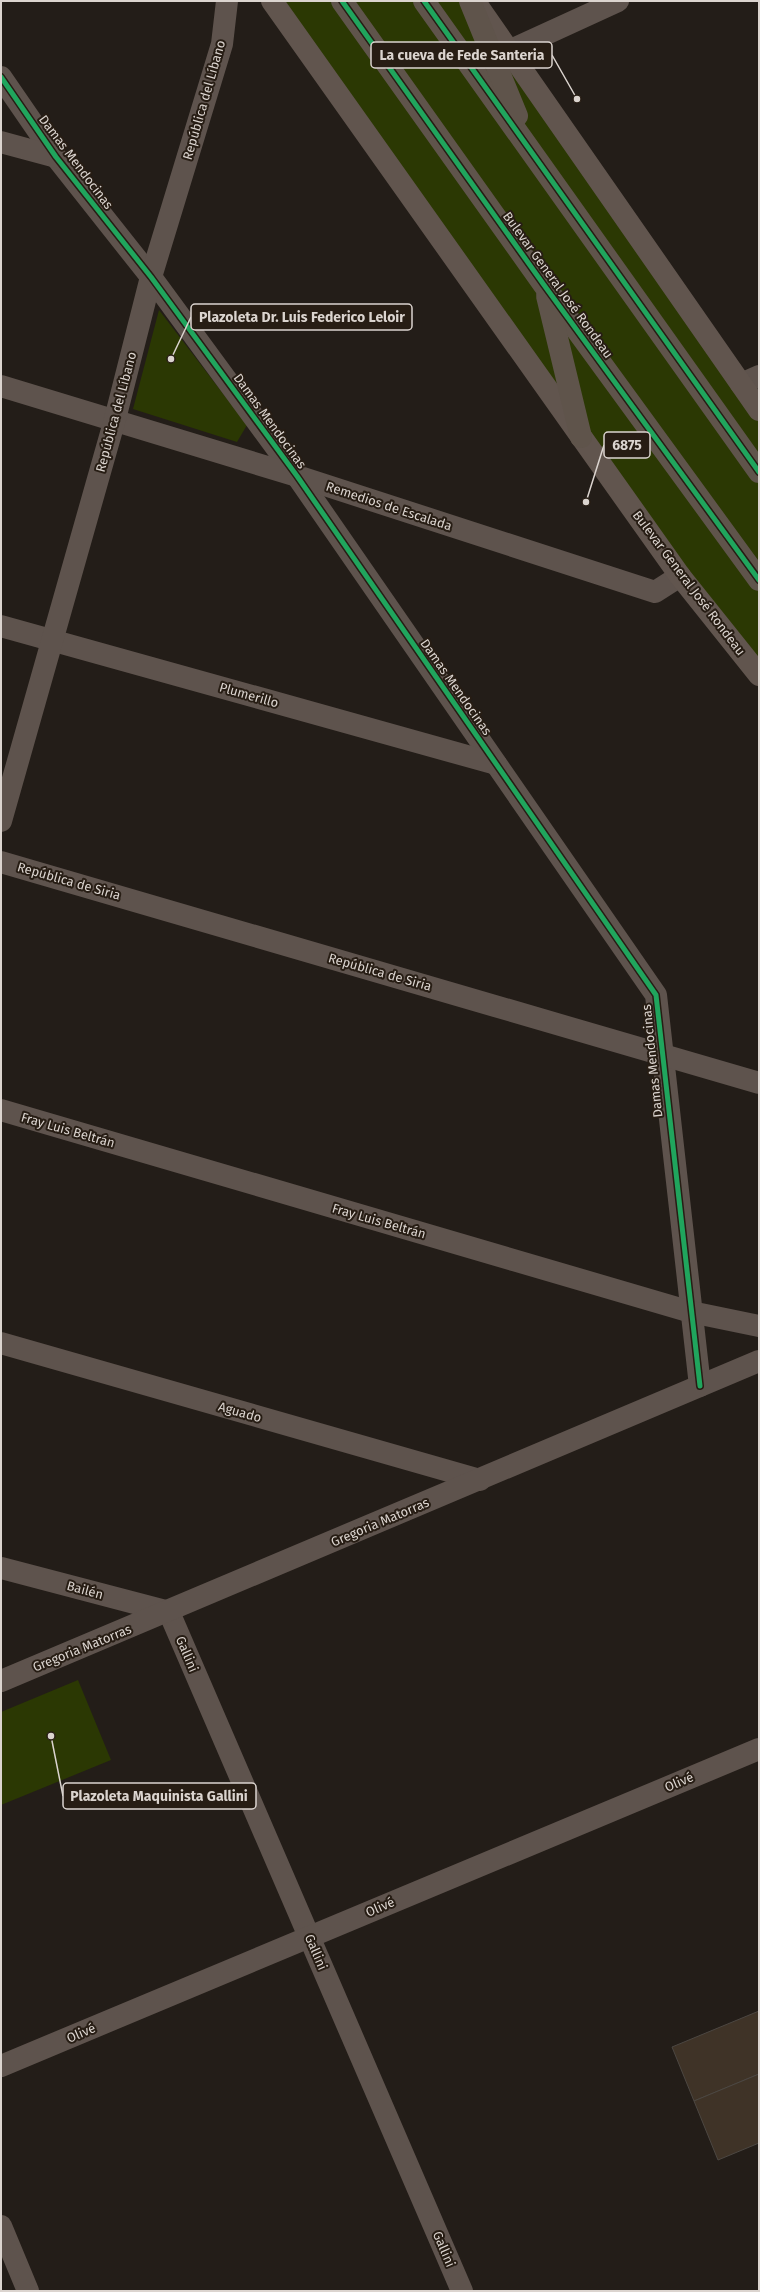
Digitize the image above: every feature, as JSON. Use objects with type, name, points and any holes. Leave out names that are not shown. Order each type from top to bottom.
[{"type":"main road","name":"Bulevar General José Rondeau","points":[[272,1],[680,576],[759,675]]},
{"type":"main road","name":"Bulevar General José Rondeau","points":[[342,1],[544,285],[759,580]]},
{"type":"main road","points":[[424,1],[532,150],[759,472]]},
{"type":"main road","points":[[470,1],[532,150]]},
{"type":"main road","points":[[474,1],[750,380],[759,410]]},
{"type":"main road","points":[[544,285],[581,437]]},
{"type":"street","name":"República del Líbano","points":[[1,822],[115,419],[151,277],[222,44],[226,1]]},
{"type":"street","points":[[509,51],[618,1]]},
{"type":"street","name":"Damas Mendocinas","points":[[1,77],[56,156],[151,277],[297,476],[656,995],[700,1386]]},
{"type":"street","points":[[1,142],[56,156]]},
{"type":"street","name":"Remedios de Escalada","points":[[1,386],[115,419],[297,476],[655,592],[680,576]]},
{"type":"street","name":"Plumerillo","points":[[1,626],[496,764]]},
{"type":"street","name":"República de Siria","points":[[1,862],[759,1083]]},
{"type":"street","name":"Fray Luis Beltrán","points":[[1,1110],[691,1312],[759,1326]]},
{"type":"street","name":"Aguado","points":[[1,1343],[480,1480]]},
{"type":"street","name":"Gregoria Matorras","points":[[1,1681],[169,1612],[759,1361]]},
{"type":"street","name":"Bailén","points":[[1,1568],[169,1612]]},
{"type":"street","name":"Gallini","points":[[169,1612],[462,2291]]},
{"type":"street","name":"Olivé","points":[[1,2066],[759,1749]]},
{"type":"street","points":[[1,2226],[28,2291]]},
{"type":"green space","points":[[272,1],[474,1],[759,410],[759,675]]},
{"type":"green space","points":[[159,310],[247,425],[237,442],[133,409]]},
{"type":"green space","points":[[78,1680],[111,1760],[1,1805],[1,1712]]},
{"type":"building","points":[[759,2011],[759,2074],[694,2101],[672,2047]]},
{"type":"building","points":[[759,2074],[759,2143],[718,2160],[694,2101]]},
{"type":"cycle path","points":[[342,1],[544,285],[759,580]]},
{"type":"cycle path","points":[[424,1],[759,472]]},
{"type":"cycle path","points":[[1,77],[56,157],[151,277],[297,476],[656,995],[700,1386]]},
{"type":"place","name":"La cueva de Fede Santeria","points":[[577,99]]},
{"type":"place","name":"Plazoleta Dr. Luis Federico Leloir","points":[[171,359]]},
{"type":"place","name":"6875","points":[[586,502]]},
{"type":"place","name":"Plazoleta Maquinista Gallini","points":[[51,1736]]}]
